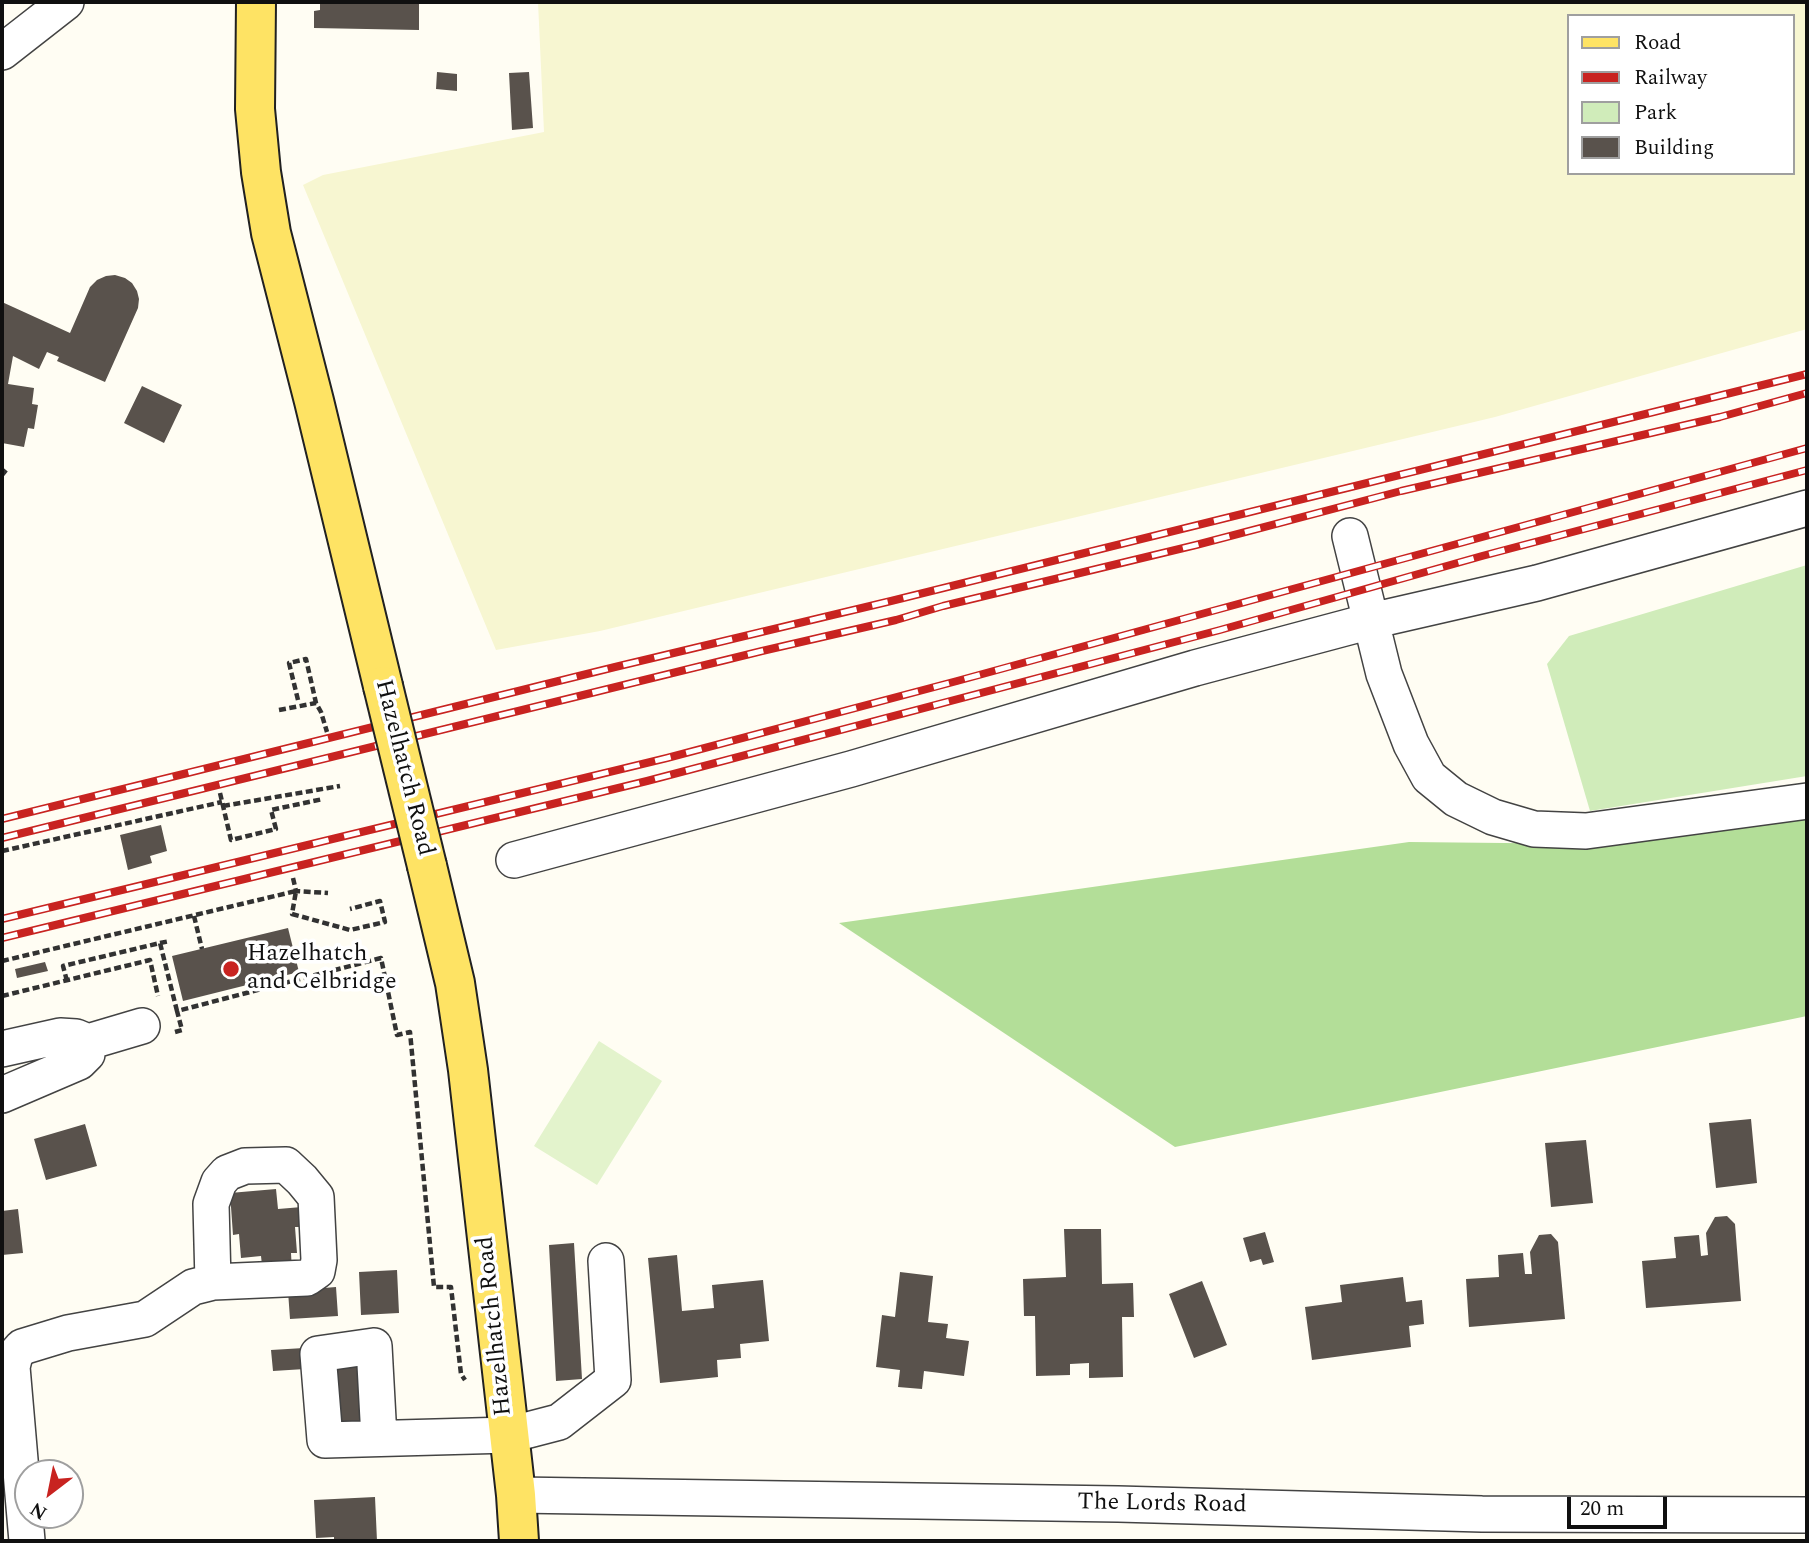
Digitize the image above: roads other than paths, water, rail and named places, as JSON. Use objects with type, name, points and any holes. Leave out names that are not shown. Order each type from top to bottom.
[{"type":"main road","name":"Hazelhatch Road","points":[[257,2],[255,109],[261,172],[271,233],[455,984],[468,1070],[519,1541]]},
{"type":"street","points":[[2,52],[66,2]]},
{"type":"street","points":[[513,860],[851,769],[1195,668],[1371,621],[1537,583],[1807,508]]},
{"type":"street","points":[[1350,536],[1384,674],[1411,744],[1429,776],[1456,799],[1493,817],[1534,829],[1586,831],[1807,802]]},
{"type":"street","points":[[2,1049],[60,1036],[76,1037],[88,1042],[156,1019]]},
{"type":"street","points":[[2,1094],[79,1062],[87,1054],[88,1042]]},
{"type":"street","points":[[379,1438],[509,1435],[559,1422],[613,1380],[606,1261]]},
{"type":"street","points":[[27,1541],[12,1367],[15,1355],[22,1347],[68,1333],[145,1319],[193,1287],[214,1282]]},
{"type":"street","name":"The Lords Road","points":[[516,1494],[1118,1504],[1482,1514],[1807,1515]]},
{"type":"railway","points":[[2,819],[1807,374]]},
{"type":"railway","points":[[2,838],[896,620],[1401,491],[1720,417],[1807,393]]},
{"type":"railway","points":[[2,919],[667,758],[1807,448]]},
{"type":"railway","points":[[2,938],[647,781],[1220,630],[1482,556],[1807,470]]},
{"type":"place","name":"Hazelhatch and Celbridge","points":[[231,969]]}]
